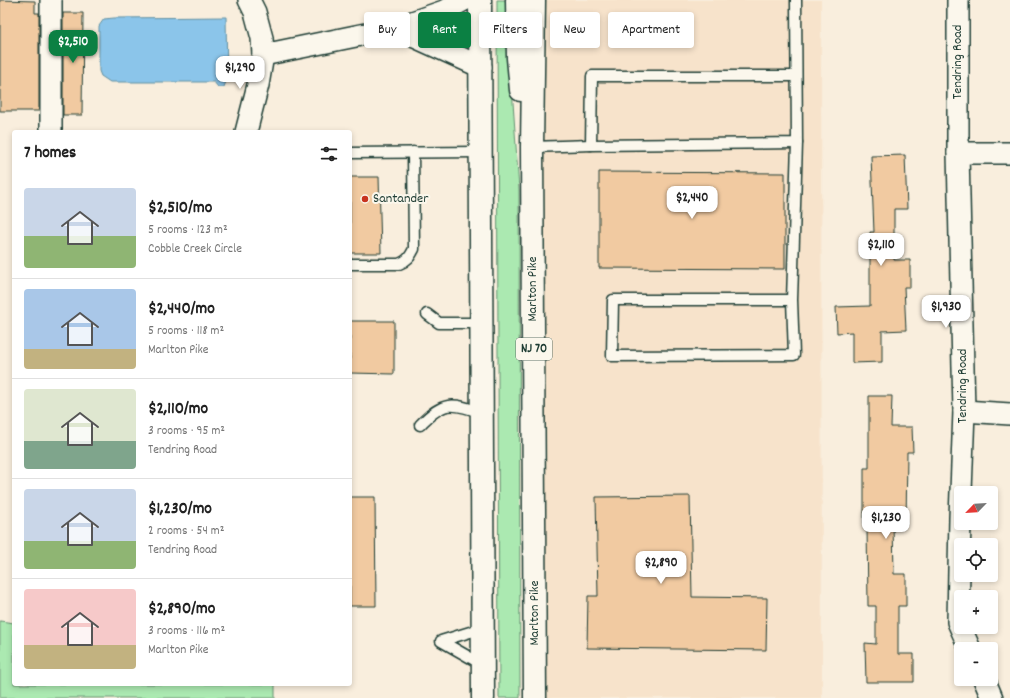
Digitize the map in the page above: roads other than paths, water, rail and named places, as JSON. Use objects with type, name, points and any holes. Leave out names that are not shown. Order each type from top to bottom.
[{"type":"highway","points":[[480,0],[483,698]]},
{"type":"highway","points":[[517,0],[519,65],[524,109],[532,147]]},
{"type":"highway","name":"Marlton Pike","points":[[534,0],[532,147],[535,698]]},
{"type":"street","points":[[51,0],[51,130]]},
{"type":"street","points":[[247,130],[258,85],[263,55],[262,38],[255,12],[249,0]]},
{"type":"street","points":[[410,23],[444,11],[464,0]]},
{"type":"street","name":"Tendring Road","points":[[958,0],[958,153],[964,411],[958,622],[967,642]]},
{"type":"street","points":[[263,55],[364,34]]},
{"type":"street","points":[[410,35],[480,67]]},
{"type":"street","points":[[958,153],[1010,153]]},
{"type":"street","points":[[964,411],[1010,414]]},
{"type":"street","points":[[987,686],[992,698]]},
{"type":"lane","points":[[792,300],[613,300],[612,356],[794,355],[792,300],[797,143],[796,0]]},
{"type":"lane","points":[[592,145],[592,76],[796,76]]},
{"type":"lane","points":[[532,147],[797,143]]},
{"type":"lane","points":[[354,264],[399,264],[406,261],[411,256],[414,249],[413,152]]},
{"type":"lane","points":[[352,153],[481,152]]},
{"type":"lane","points":[[427,314],[439,323],[481,323]]},
{"type":"lane","points":[[420,425],[432,413],[449,405],[465,407],[482,413]]},
{"type":"lane","points":[[483,628],[441,641],[483,665]]},
{"type":"water","points":[[226,17],[227,79],[224,87],[218,87],[214,82],[110,82],[101,76],[99,71],[99,26],[104,19]]},
{"type":"place","name":"Santander","points":[[365,199]]}]
